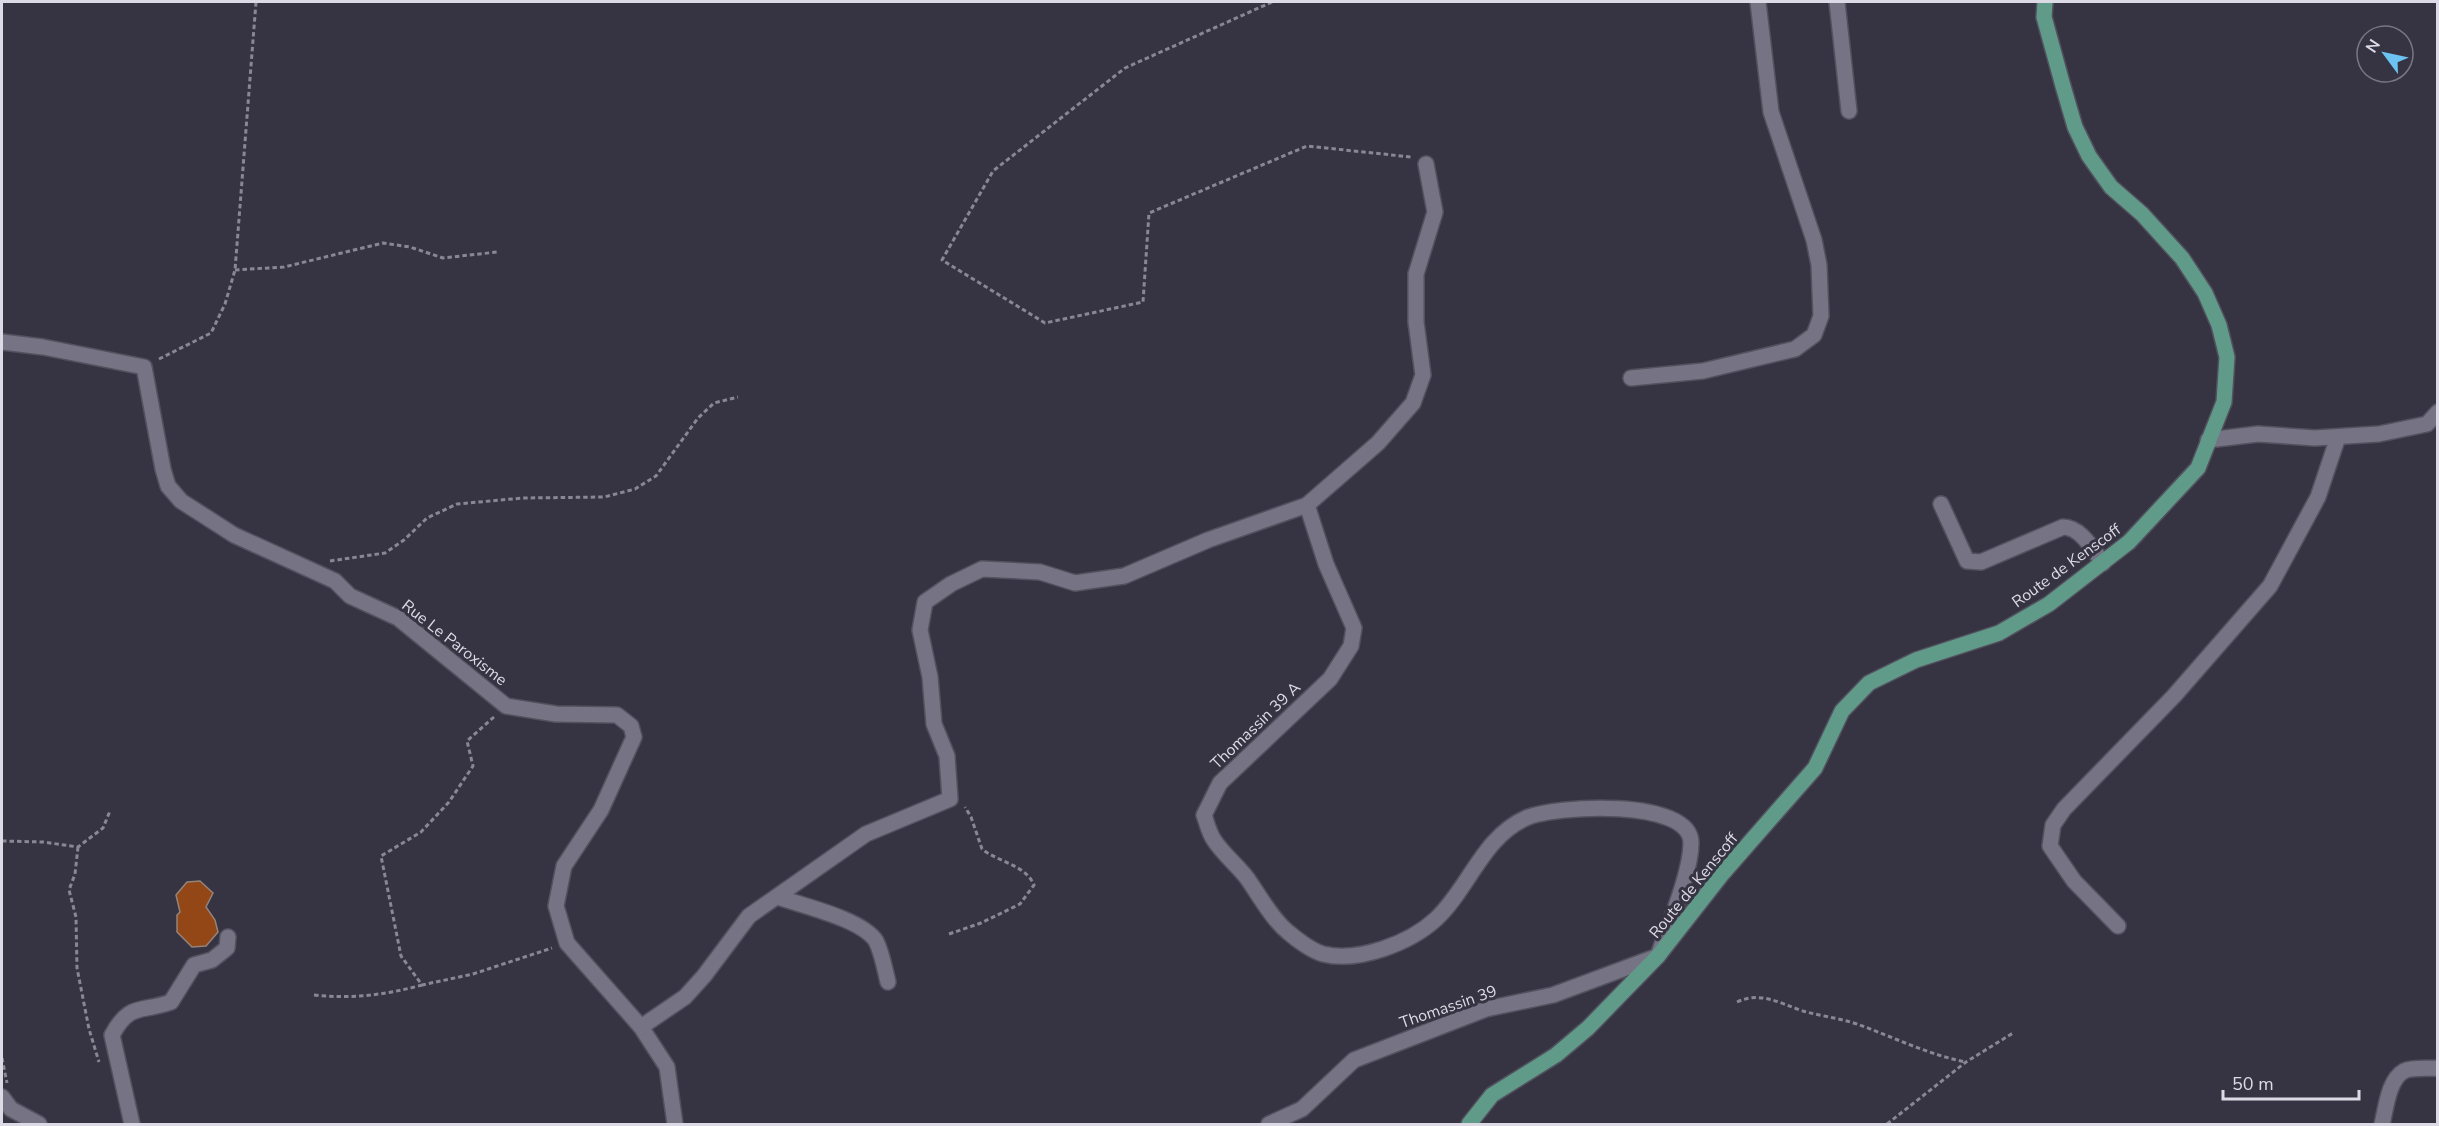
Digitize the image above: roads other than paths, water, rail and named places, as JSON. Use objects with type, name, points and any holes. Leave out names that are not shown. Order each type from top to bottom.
[{"type":"main road","name":"Route de Kenscoff","points":[[1469,1125],[1492,1095],[1556,1055],[1588,1028],[1658,956],[1723,873],[1815,768],[1842,711],[1869,683],[1916,660],[1999,633],[2049,604],[2129,542],[2198,468],[2224,402],[2227,357],[2219,325],[2205,293],[2182,258],[2142,214],[2111,187],[2089,156],[2075,127],[2063,86],[2044,16],[2045,2]]},
{"type":"street","points":[[1630,378],[1703,371],[1795,349],[1814,335],[1821,316],[1819,265],[1814,240],[1771,112],[1758,2]]},
{"type":"street","points":[[1837,2],[1849,111]]},
{"type":"street","points":[[641,1027],[685,997],[704,976],[749,916],[866,834],[950,799],[947,756],[934,724],[930,676],[920,630],[925,602],[951,584],[982,569],[1040,572],[1075,584],[1124,576],[1208,540],[1307,505],[1385,435],[1413,403],[1423,375],[1416,322],[1416,274],[1435,212],[1426,164]]},
{"type":"street","name":"Rue Le Paroxisme","points":[[2,342],[43,347],[144,367],[168,486],[181,501],[234,535],[335,581],[350,596],[398,618],[506,705],[556,714],[617,715],[631,726],[634,737],[601,810],[564,866],[556,906],[567,943],[641,1027],[667,1067],[675,1125]]},
{"type":"street","points":[[2208,440],[2258,434],[2337,436],[2379,434],[2427,424],[2438,412]]},
{"type":"street","points":[[2118,926],[2074,881],[2050,846],[2053,825],[2064,809],[2174,696],[2270,586],[2319,497],[2337,436]]},
{"type":"street","points":[[1941,504],[1967,561],[1981,562],[2063,527],[2069,527],[2078,531],[2103,562]]},
{"type":"street","name":"Thomassin 39 A","points":[[1307,505],[1326,564],[1354,628],[1351,646],[1330,679],[1220,783],[1204,815],[1213,839],[1242,871],[1287,932],[1322,954],[1357,956],[1396,945],[1436,919],[1495,841],[1525,818],[1552,809],[1628,809],[1657,814],[1680,821],[1686,827],[1692,842],[1686,870],[1658,956]]},
{"type":"street","points":[[778,897],[850,922],[867,932],[876,942],[888,982]]},
{"type":"street","points":[[132,1125],[112,1035],[123,1016],[133,1010],[171,1002],[194,965],[212,960],[227,948],[228,937]]},
{"type":"street","name":"Thomassin 39","points":[[1269,1125],[1302,1109],[1354,1060],[1486,1009],[1553,995],[1658,956]]},
{"type":"street","points":[[2382,1125],[2397,1076],[2405,1070],[2438,1068]]},
{"type":"street","points":[[2,1097],[11,1109],[39,1125]]}]
